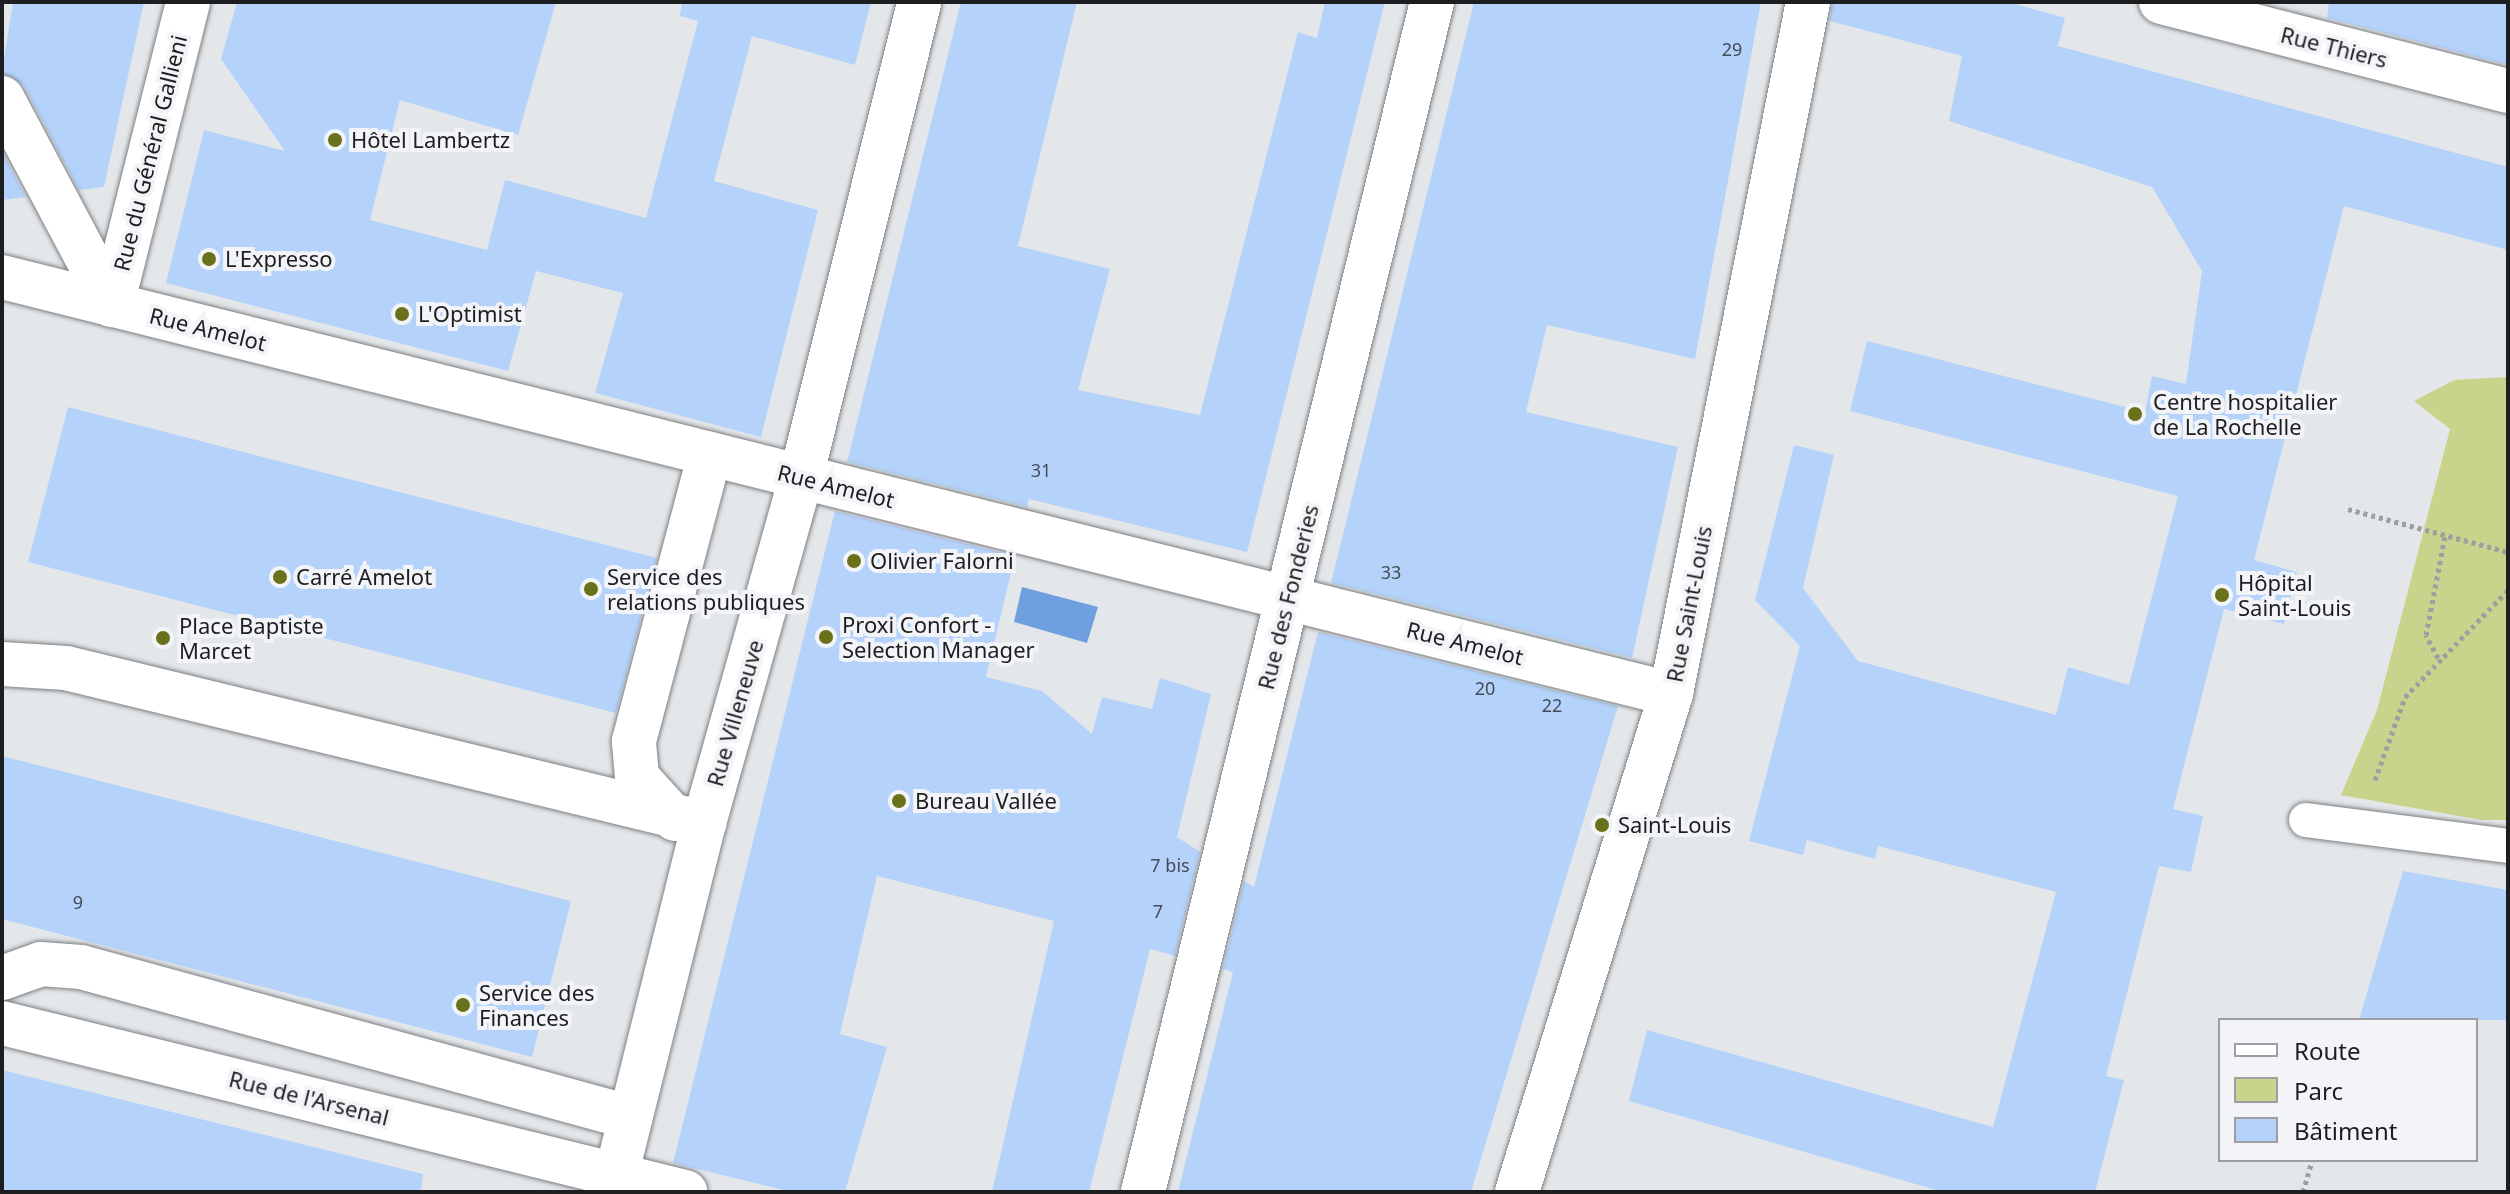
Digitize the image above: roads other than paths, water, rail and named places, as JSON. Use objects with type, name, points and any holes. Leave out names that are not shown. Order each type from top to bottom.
[{"type":"street","name":"Rue du Général Gallieni","points":[[112,305],[188,2]]},
{"type":"street","name":"Rue Villeneuve","points":[[614,1183],[690,821],[801,477],[919,2]]},
{"type":"street","name":"Rue des Fonderies","points":[[1143,1192],[1432,2]]},
{"type":"street","name":"Rue Saint-Louis","points":[[1517,1192],[1671,694],[1808,2]]},
{"type":"street","name":"Rue Thiers","points":[[2161,2],[2508,91]]},
{"type":"street","points":[[2,98],[112,305]]},
{"type":"street","name":"Rue Amelot","points":[[3,281],[112,305],[1671,694]]},
{"type":"street","points":[[690,821],[637,777],[634,741],[710,454]]},
{"type":"street","points":[[2,664],[66,668],[690,821]]},
{"type":"street","points":[[2,978],[41,964],[81,967],[629,1117]]},
{"type":"street","name":"Rue de l'Arsenal","points":[[3,1023],[614,1183],[685,1192]]},
{"type":"lane","points":[[2306,820],[2508,846]]},
{"type":"water","points":[[1022,587],[1098,607],[1087,643],[1014,622]]},
{"type":"place","name":"Hôtel Lambertz","points":[[335,140]]},
{"type":"place","name":"L'Expresso","points":[[209,259]]},
{"type":"place","name":"L'Optimist","points":[[402,314]]},
{"type":"place","name":"Centre hospitalier de La Rochelle","points":[[2135,414]]},
{"type":"place","name":"Olivier Falorni","points":[[854,561]]},
{"type":"place","name":"Carré Amelot","points":[[280,577]]},
{"type":"place","name":"Service des relations publiques","points":[[591,589]]},
{"type":"place","name":"Hôpital Saint-Louis","points":[[2222,595]]},
{"type":"place","name":"Proxi Confort - Selection Manager","points":[[826,637]]},
{"type":"place","name":"Place Baptiste Marcet","points":[[163,638]]},
{"type":"place","name":"Bureau Vallée","points":[[899,801]]},
{"type":"place","name":"Saint-Louis","points":[[1602,825]]},
{"type":"place","name":"Service des Finances","points":[[463,1005]]}]
